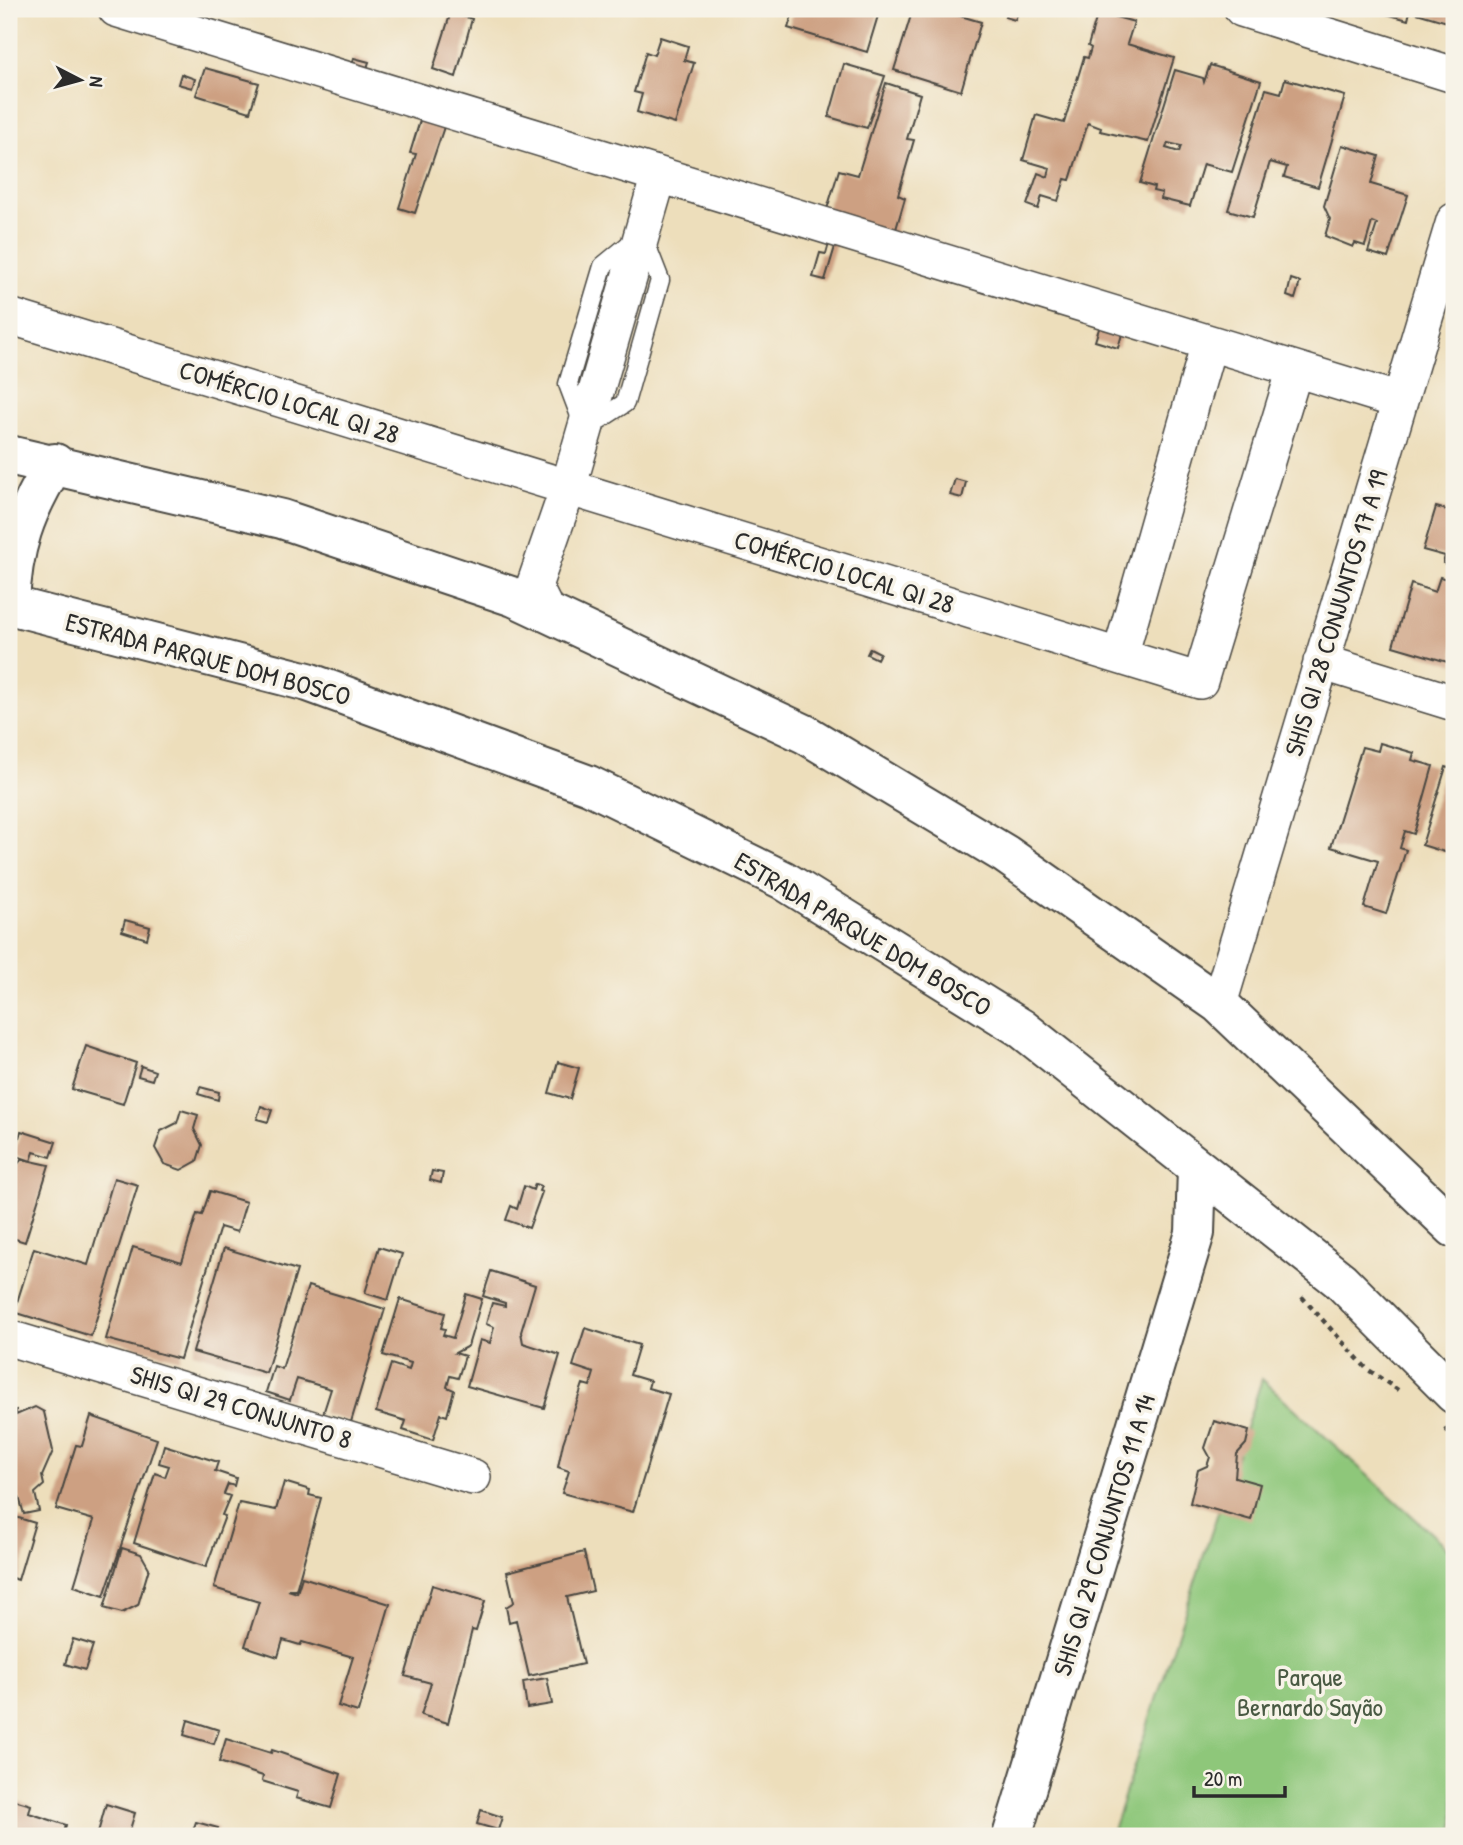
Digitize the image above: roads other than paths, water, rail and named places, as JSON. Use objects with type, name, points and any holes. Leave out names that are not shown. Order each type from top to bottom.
[{"type":"main road","points":[[9,455],[55,463],[282,519],[531,598],[805,734],[1005,854],[1219,1004],[1454,1228]]},
{"type":"main road","points":[[10,605],[12,563],[24,522],[33,498],[55,463]]},
{"type":"main road","name":"ESTRADA PARQUE DOM BOSCO","points":[[10,605],[307,682],[601,791],[783,880],[1021,1028],[1341,1281],[1447,1407]]},
{"type":"main road","name":"SHIS QI 29 CONJUNTOS 11 A 14","points":[[1012,1836],[1195,1233],[1197,1168]]},
{"type":"main road","points":[[1195,1233],[1240,1202]]},
{"type":"street","points":[[116,9],[1400,401]]},
{"type":"street","points":[[1242,9],[1454,75]]},
{"type":"street","points":[[531,598],[568,488],[659,175]]},
{"type":"street","name":"SHIS QI 28 CONJUNTOS 17 A 19","points":[[1219,1004],[1454,221]]},
{"type":"street","name":"COMÉRCIO LOCAL QI 28","points":[[9,316],[1200,681],[1295,369]]},
{"type":"street","points":[[1120,656],[1209,343]]},
{"type":"street","points":[[1321,662],[1454,703]]},
{"type":"street","name":"SHIS QI 29 CONJUNTO 8","points":[[9,1338],[473,1477]]},
{"type":"park label","name":"Parque Bernardo Sayão","points":[[1310,1692]]}]
